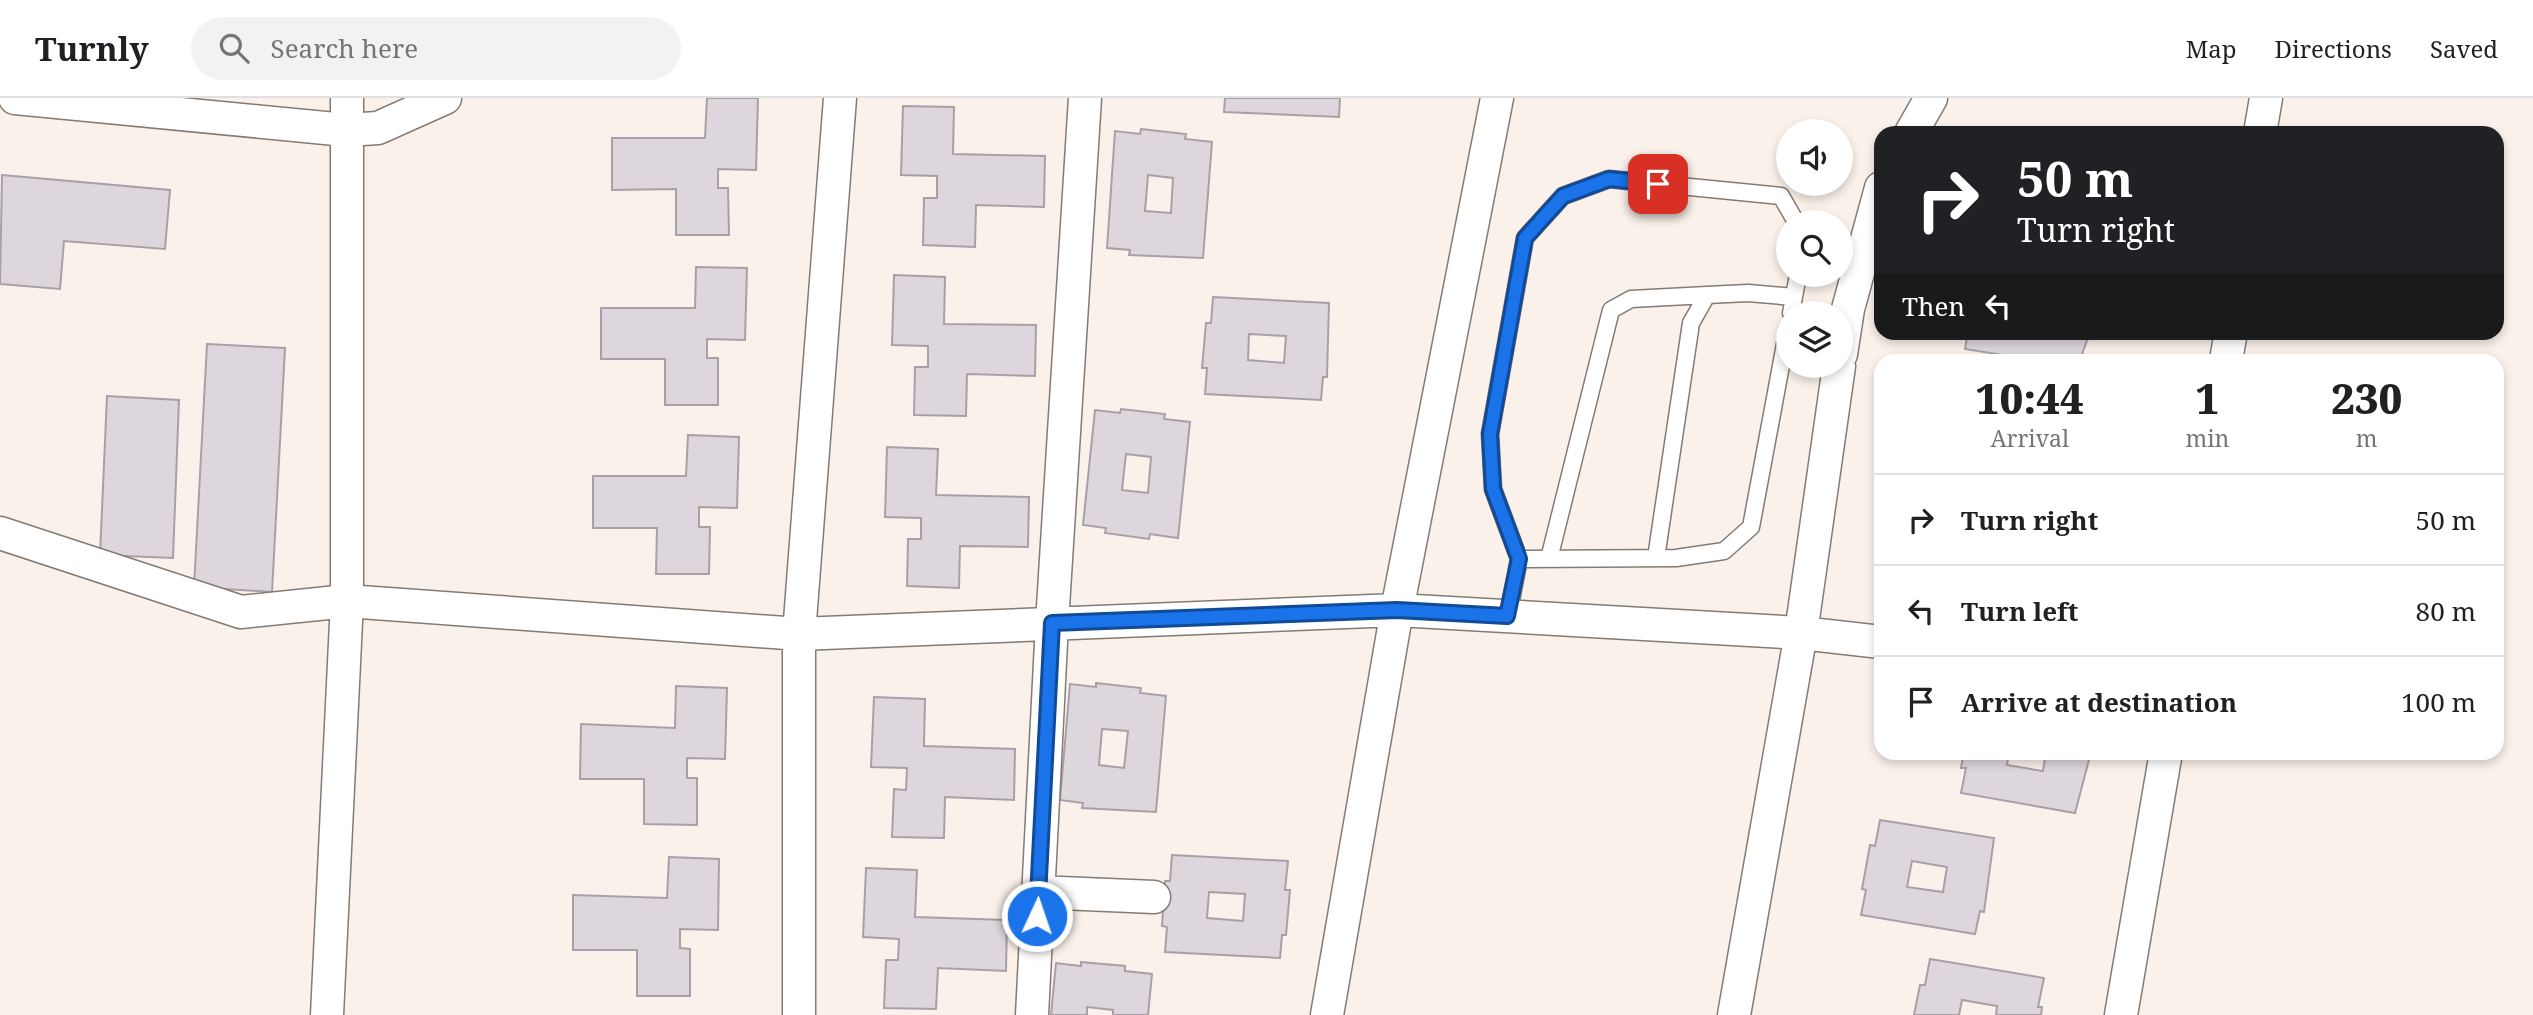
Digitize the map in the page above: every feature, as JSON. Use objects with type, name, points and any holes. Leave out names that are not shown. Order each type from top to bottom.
[{"type":"street","points":[[15,98],[246,108],[346,130],[378,128],[445,98]]},
{"type":"street","points":[[327,1015],[346,601],[347,98]]},
{"type":"street","points":[[799,1015],[799,634],[840,98]]},
{"type":"street","points":[[1032,1015],[1052,623],[1085,98]]},
{"type":"street","points":[[1327,1015],[1397,610],[1497,98]]},
{"type":"street","points":[[1915,126],[1931,98]]},
{"type":"street","points":[[2261,126],[2266,98]]},
{"type":"street","points":[[1849,301],[1874,213]]},
{"type":"street","points":[[1734,1015],[1801,632],[1837,378]]},
{"type":"street","points":[[0,533],[241,612],[346,601],[799,634],[1397,610],[1801,632],[1874,641]]},
{"type":"street","points":[[2121,1015],[2165,760]]},
{"type":"street","points":[[1038,892],[1154,897]]},
{"type":"lane","points":[[1507,616],[1519,559],[1493,489],[1490,434],[1525,238],[1563,196],[1609,179],[1780,196],[1789,210]]},
{"type":"lane","points":[[1549,559],[1611,310],[1631,299],[1748,293],[1778,301]]},
{"type":"lane","points":[[1656,558],[1691,323],[1707,295]]},
{"type":"lane","points":[[1519,559],[1656,558],[1724,551],[1751,527],[1779,378]]},
{"type":"building","points":[[707,98],[758,98],[756,170],[718,169],[718,188],[728,188],[729,235],[676,235],[676,189],[612,190],[612,138],[705,138]]},
{"type":"building","points":[[1225,98],[1340,98],[1339,117],[1224,112]]},
{"type":"building","points":[[903,106],[954,107],[953,154],[1045,156],[1044,207],[976,205],[975,247],[923,245],[924,198],[937,198],[937,176],[901,175]]},
{"type":"building","points":[[1141,129],[1186,134],[1185,139],[1212,142],[1203,258],[1129,255],[1130,250],[1107,248],[1115,131],[1140,134]],"holes":[[[1148,175],[1173,178],[1171,213],[1145,211]]]},
{"type":"building","points":[[2,175],[170,190],[165,249],[64,241],[60,289],[0,284]]},
{"type":"building","points":[[696,267],[747,268],[745,340],[707,339],[707,358],[718,358],[718,405],[665,405],[665,359],[601,359],[601,308],[695,308]]},
{"type":"building","points":[[894,275],[945,277],[944,324],[1036,325],[1035,376],[967,374],[966,416],[914,415],[915,367],[928,367],[928,346],[892,345]]},
{"type":"building","points":[[1213,297],[1329,303],[1327,377],[1323,377],[1321,400],[1205,394],[1207,368],[1202,368],[1206,323],[1211,323]],"holes":[[[1249,334],[1286,336],[1284,363],[1248,360]]]},
{"type":"building","points":[[1967,340],[2087,340],[2082,354],[1996,354],[1965,349]]},
{"type":"building","points":[[207,344],[285,348],[272,592],[194,587]]},
{"type":"building","points":[[107,396],[179,400],[173,558],[100,555]]},
{"type":"building","points":[[1121,409],[1165,414],[1164,419],[1190,422],[1178,538],[1150,534],[1149,539],[1105,533],[1106,528],[1083,525],[1095,410],[1120,413]],"holes":[[[1126,454],[1151,457],[1148,493],[1122,490]]]},
{"type":"building","points":[[688,435],[739,437],[737,508],[699,507],[699,527],[710,527],[709,574],[656,574],[657,528],[593,528],[593,476],[686,476]]},
{"type":"building","points":[[887,447],[938,449],[936,495],[1029,497],[1028,547],[960,546],[959,588],[907,586],[908,539],[921,539],[921,518],[885,517]]},
{"type":"building","points":[[1096,683],[1141,688],[1140,693],[1166,696],[1156,812],[1082,808],[1083,803],[1060,800],[1070,684],[1096,687]],"holes":[[[1102,729],[1128,731],[1124,768],[1099,765]]]},
{"type":"building","points":[[676,686],[727,688],[725,759],[687,758],[687,778],[697,778],[697,825],[644,824],[644,779],[580,779],[581,724],[675,728]]},
{"type":"building","points":[[874,697],[925,699],[924,746],[1015,749],[1014,800],[945,797],[944,838],[892,837],[894,789],[906,790],[907,768],[871,767]]},
{"type":"building","points":[[1962,760],[2008,760],[2007,765],[2043,771],[2045,760],[2089,760],[2075,813],[1961,793],[1966,768],[1961,768]]},
{"type":"building","points":[[1880,820],[1994,838],[1984,912],[1980,911],[1975,934],[1861,915],[1866,890],[1862,889],[1870,845],[1875,846]],"holes":[[[1912,861],[1947,867],[1943,892],[1907,887]]]},
{"type":"building","points":[[1172,855],[1288,861],[1285,890],[1290,890],[1286,935],[1282,935],[1280,958],[1165,952],[1167,927],[1162,926],[1165,881],[1170,881]],"holes":[[[1209,892],[1245,894],[1243,921],[1207,918]]]},
{"type":"building","points":[[669,857],[719,859],[718,930],[680,929],[680,948],[690,949],[690,996],[637,996],[637,950],[573,950],[573,895],[667,898]]},
{"type":"building","points":[[866,868],[917,870],[915,917],[1007,920],[1006,971],[938,968],[936,1009],[884,1008],[886,960],[898,960],[899,939],[863,937]]},
{"type":"building","points":[[1930,959],[2044,978],[2038,1007],[2042,1007],[2041,1015],[1996,1015],[1997,1006],[1962,1000],[1959,1015],[1914,1015],[1920,985],[1925,985]]},
{"type":"building","points":[[1081,962],[1125,966],[1125,971],[1152,974],[1148,1015],[1113,1015],[1113,1010],[1087,1007],[1087,1015],[1051,1015],[1056,963],[1081,966]]},
{"type":"route","points":[[1037,916],[1052,623],[1397,610],[1507,616],[1519,559],[1507,534],[1493,489],[1490,434],[1525,238],[1563,196],[1609,179],[1658,184]]}]
